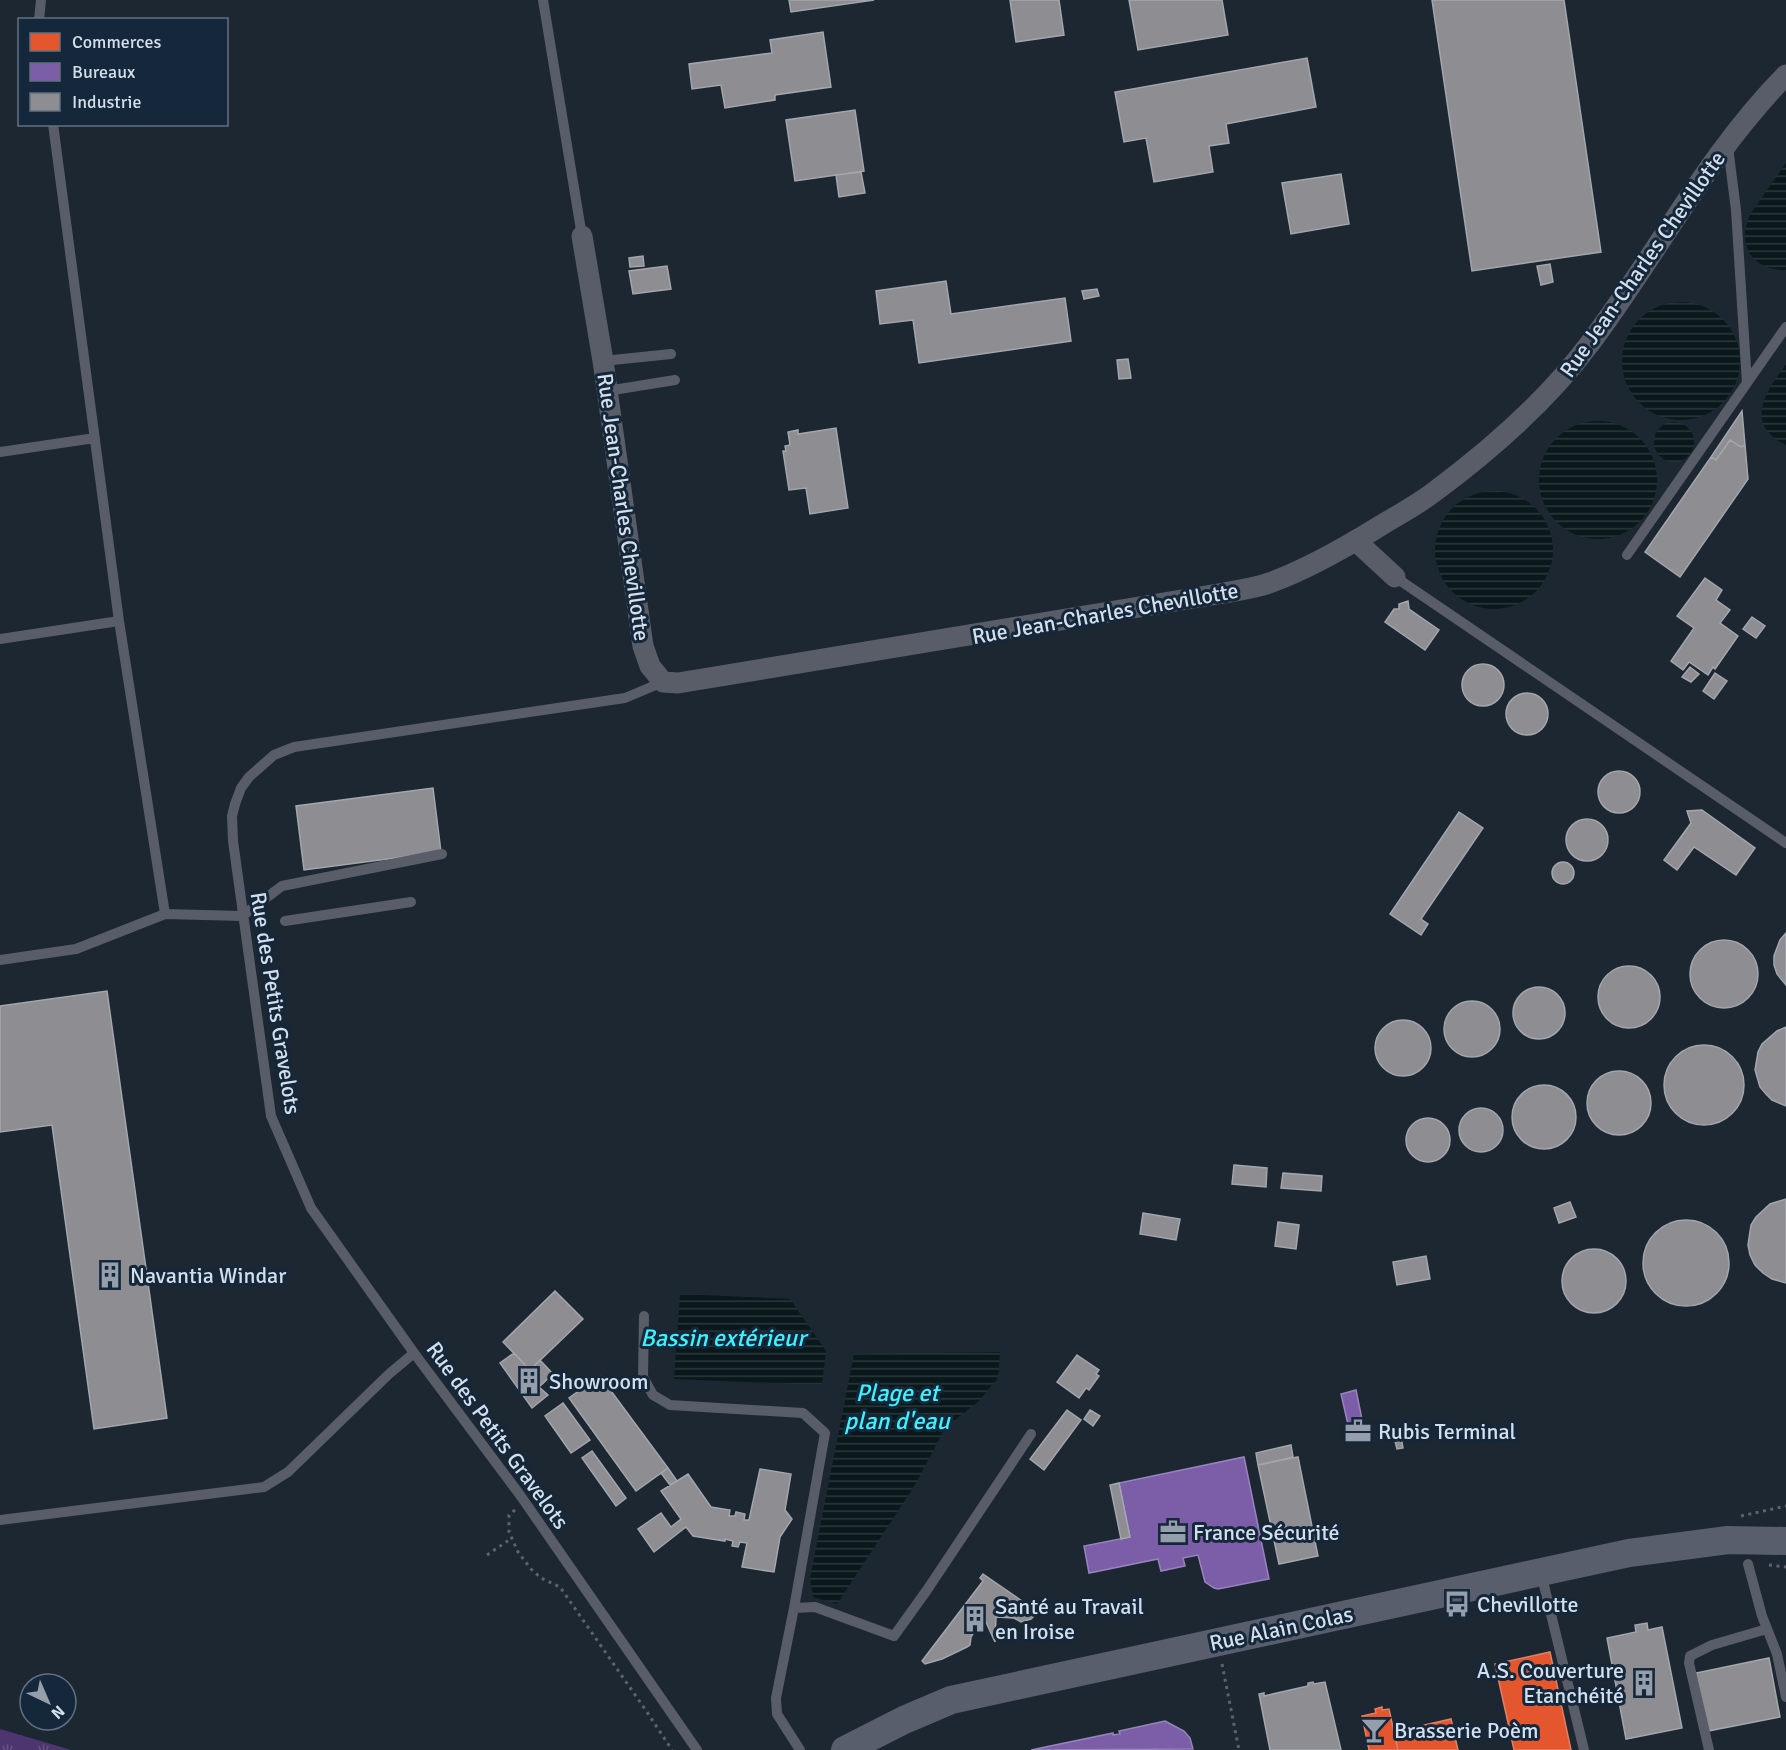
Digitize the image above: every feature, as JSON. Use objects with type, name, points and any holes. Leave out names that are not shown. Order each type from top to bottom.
[{"type":"street","name":"Rue Jean-Charles Chevillotte","points":[[582,236],[603,362],[643,646],[650,666],[663,682],[678,683],[1224,594],[1271,582],[1341,550],[1433,493],[1506,434],[1553,388],[1590,344],[1727,143],[1786,75]]},
{"type":"street","points":[[1356,541],[1395,577]]},
{"type":"street","name":"Rue Alain Colas","points":[[1728,1540],[1786,1523]]},
{"type":"street","name":"Rue Alain Colas","points":[[849,1749],[904,1720],[951,1700],[1629,1553],[1728,1540],[1786,1541]]},
{"type":"lane","points":[[39,18],[41,0]]},
{"type":"lane","points":[[543,0],[582,236]]},
{"type":"lane","points":[[53,126],[119,621],[165,914]]},
{"type":"lane","points":[[1727,143],[1736,210],[1747,383]]},
{"type":"lane","points":[[1627,555],[1786,327]]},
{"type":"lane","points":[[603,362],[671,354]]},
{"type":"lane","points":[[607,391],[675,380]]},
{"type":"lane","points":[[0,452],[95,438]]},
{"type":"lane","points":[[1395,577],[1786,843]]},
{"type":"lane","points":[[0,639],[119,621]]},
{"type":"lane","name":"Rue des Petits Gravelots","points":[[663,682],[625,698],[294,747],[274,755],[249,777],[241,788],[232,816],[242,916],[271,1116],[311,1208],[414,1353],[525,1502],[697,1750]]},
{"type":"lane","points":[[0,960],[76,949],[165,914],[242,916],[282,886],[442,854]]},
{"type":"lane","points":[[285,921],[411,902]]},
{"type":"lane","points":[[644,1316],[643,1377],[653,1395],[670,1405],[803,1413],[825,1433],[776,1698],[777,1714],[800,1750]]},
{"type":"lane","points":[[0,1520],[264,1487],[288,1472],[389,1374],[414,1353]]},
{"type":"lane","points":[[794,1608],[815,1607],[894,1636],[1031,1434]]},
{"type":"lane","points":[[1748,1564],[1754,1590],[1777,1654],[1786,1697]]},
{"type":"lane","points":[[1542,1572],[1584,1750]]},
{"type":"lane","points":[[1708,1750],[1689,1663],[1690,1656],[1712,1645],[1767,1629]]},
{"type":"path","points":[[525,1502],[509,1515],[509,1532],[518,1552],[541,1578],[560,1587],[672,1750]]},
{"type":"path","points":[[486,1555],[512,1538]]},
{"type":"path","points":[[1217,1642],[1239,1750]]},
{"type":"green space","points":[[0,1729],[71,1750],[0,1750]]},
{"type":"water","points":[[1786,163],[1786,270],[1764,266],[1756,260],[1746,244],[1745,235],[1751,213]]},
{"type":"water","points":[[1681,302],[1704,306],[1723,319],[1736,338],[1740,361],[1736,384],[1723,403],[1704,416],[1681,420],[1658,416],[1639,403],[1626,384],[1622,361],[1626,338],[1639,319],[1658,306]]},
{"type":"water","points":[[1786,364],[1786,445],[1773,437],[1765,427],[1762,407],[1772,385]]},
{"type":"water","points":[[1598,421],[1621,425],[1640,438],[1653,457],[1657,480],[1653,503],[1640,522],[1621,535],[1598,539],[1575,535],[1556,522],[1543,503],[1539,480],[1543,457],[1556,438],[1575,425]]},
{"type":"water","points":[[1674,422],[1682,423],[1688,428],[1693,434],[1693,450],[1688,456],[1682,461],[1674,462],[1666,461],[1660,456],[1655,450],[1654,442],[1655,434],[1660,428],[1666,423]]},
{"type":"water","points":[[1494,491],[1517,495],[1536,508],[1549,527],[1553,550],[1549,573],[1536,592],[1517,605],[1494,609],[1471,605],[1452,592],[1439,573],[1435,550],[1439,527],[1452,508],[1471,495]]},
{"type":"water","name":"Bassin extérieur","points":[[680,1294],[790,1299],[826,1351],[822,1385],[674,1379]]},
{"type":"water","name":"Plage et plan d'eau","points":[[1000,1352],[998,1378],[979,1401],[945,1428],[915,1485],[837,1604],[813,1597],[810,1578],[854,1354]]},
{"type":"building: Commerces","points":[[1550,1652],[1571,1750],[1514,1750],[1495,1664]]},
{"type":"building: Commerces","points":[[1382,1707],[1382,1710],[1389,1709],[1398,1750],[1369,1750],[1362,1716],[1376,1713],[1375,1709]]},
{"type":"building: Commerces","points":[[1451,1719],[1458,1750],[1398,1750],[1394,1732]]},
{"type":"building: Bureaux","points":[[1356,1390],[1366,1439],[1352,1442],[1341,1394]]},
{"type":"building: Bureaux","points":[[1244,1457],[1269,1579],[1214,1588],[1205,1582],[1198,1555],[1183,1558],[1185,1566],[1161,1571],[1158,1559],[1089,1573],[1084,1546],[1130,1537],[1119,1483]]},
{"type":"building: Bureaux","points":[[1165,1721],[1184,1731],[1190,1738],[1193,1749],[1031,1750],[1113,1733],[1113,1735],[1120,1734],[1119,1731]]},
{"type":"building: Industrie","points":[[789,0],[874,0],[791,12]]},
{"type":"building: Industrie","points":[[1010,0],[1059,0],[1064,35],[1016,42]]},
{"type":"building: Industrie","points":[[1129,0],[1222,0],[1228,35],[1138,50]]},
{"type":"building: Industrie","points":[[1432,0],[1564,0],[1601,252],[1472,271]]},
{"type":"building: Industrie","points":[[823,32],[831,87],[775,95],[775,100],[725,108],[721,85],[692,89],[689,64],[772,53],[770,40]]},
{"type":"building: Industrie","points":[[1307,58],[1316,107],[1226,124],[1229,143],[1209,146],[1213,172],[1154,182],[1146,138],[1124,142],[1115,92]]},
{"type":"building: Industrie","points":[[855,110],[864,171],[795,181],[786,120]]},
{"type":"building: Industrie","points":[[861,172],[865,193],[839,197],[836,175]]},
{"type":"building: Industrie","points":[[1341,174],[1349,224],[1291,234],[1282,183]]},
{"type":"building: Industrie","points":[[643,256],[644,266],[630,267],[629,258]]},
{"type":"building: Industrie","points":[[1550,264],[1553,282],[1541,285],[1537,266]]},
{"type":"building: Industrie","points":[[667,266],[671,289],[633,294],[629,271]]},
{"type":"building: Industrie","points":[[946,281],[951,314],[1065,298],[1071,341],[919,363],[913,320],[880,324],[876,291]]},
{"type":"building: Industrie","points":[[1097,289],[1099,296],[1084,299],[1082,291]]},
{"type":"building: Industrie","points":[[1128,359],[1131,378],[1119,379],[1117,360]]},
{"type":"building: Industrie","points":[[1742,411],[1745,445],[1741,447],[1730,440],[1716,460],[1711,457]]},
{"type":"building: Industrie","points":[[836,428],[848,508],[810,514],[806,488],[789,490],[783,451],[786,451],[785,446],[790,445],[788,432],[798,430],[798,434]]},
{"type":"building: Industrie","points":[[1730,440],[1741,447],[1745,445],[1748,479],[1680,577],[1645,552],[1711,457],[1716,460]]},
{"type":"building: Industrie","points":[[1705,578],[1722,590],[1716,600],[1730,610],[1720,623],[1738,636],[1715,669],[1713,667],[1708,675],[1689,662],[1683,670],[1671,661],[1694,628],[1677,616]]},
{"type":"building: Industrie","points":[[1408,601],[1409,609],[1439,630],[1425,650],[1385,622],[1394,609],[1399,609],[1399,604]]},
{"type":"building: Industrie","points":[[1752,617],[1765,626],[1756,638],[1743,629]]},
{"type":"building: Industrie","points":[[1483,664],[1498,670],[1504,685],[1498,700],[1483,706],[1468,700],[1462,685],[1468,670]]},
{"type":"building: Industrie","points":[[1690,667],[1699,674],[1691,682],[1682,677]]},
{"type":"building: Industrie","points":[[1715,673],[1727,681],[1714,699],[1703,691]]},
{"type":"building: Industrie","points":[[1527,693],[1542,699],[1548,714],[1542,729],[1527,735],[1512,729],[1506,714],[1512,699]]},
{"type":"building: Industrie","points":[[1619,771],[1634,777],[1640,792],[1634,807],[1619,813],[1604,807],[1598,792],[1604,777]]},
{"type":"building: Industrie","points":[[433,788],[441,852],[304,870],[296,806]]},
{"type":"building: Industrie","points":[[1702,810],[1755,848],[1736,875],[1694,847],[1677,870],[1664,860],[1691,823],[1687,811]]},
{"type":"building: Industrie","points":[[1459,812],[1483,828],[1421,919],[1428,924],[1421,935],[1390,914]]},
{"type":"building: Industrie","points":[[1587,819],[1602,825],[1608,840],[1602,855],[1587,861],[1572,855],[1566,840],[1572,825]]},
{"type":"building: Industrie","points":[[1563,862],[1571,865],[1574,873],[1571,881],[1563,884],[1555,881],[1552,873],[1555,865]]},
{"type":"building: Industrie","points":[[1786,933],[1786,985],[1777,974],[1774,956],[1780,940]]},
{"type":"building: Industrie","points":[[1717,940],[1731,940],[1743,945],[1753,955],[1758,974],[1753,993],[1743,1003],[1731,1008],[1717,1008],[1705,1003],[1695,993],[1690,981],[1690,967],[1695,955],[1705,945]]},
{"type":"building: Industrie","points":[[1629,966],[1651,975],[1660,997],[1651,1019],[1629,1028],[1607,1019],[1598,997],[1607,975]]},
{"type":"building: Industrie","points":[[1534,987],[1544,987],[1558,994],[1565,1013],[1558,1032],[1544,1039],[1534,1039],[1524,1035],[1517,1028],[1513,1018],[1513,1008],[1517,998],[1524,991]]},
{"type":"building: Industrie","name":"Navantia Windar","points":[[107,991],[167,1418],[94,1429],[52,1125],[0,1132],[0,1006]]},
{"type":"building: Industrie","points":[[1467,1001],[1477,1001],[1492,1009],[1498,1018],[1500,1029],[1498,1040],[1492,1049],[1477,1057],[1467,1057],[1456,1052],[1449,1045],[1444,1034],[1444,1024],[1449,1013],[1456,1006]]},
{"type":"building: Industrie","points":[[1398,1020],[1408,1020],[1423,1028],[1429,1037],[1431,1048],[1429,1059],[1423,1068],[1408,1076],[1398,1076],[1387,1071],[1380,1064],[1375,1053],[1375,1043],[1380,1032],[1387,1025]]},
{"type":"building: Industrie","points":[[1786,1027],[1786,1106],[1772,1100],[1766,1094],[1760,1087],[1755,1070],[1762,1044],[1777,1031]]},
{"type":"building: Industrie","points":[[1704,1045],[1719,1048],[1732,1057],[1741,1070],[1744,1085],[1741,1100],[1732,1113],[1719,1122],[1704,1125],[1689,1122],[1676,1113],[1667,1100],[1664,1085],[1667,1070],[1676,1057],[1689,1048]]},
{"type":"building: Industrie","points":[[1619,1071],[1637,1077],[1645,1085],[1651,1103],[1645,1121],[1637,1129],[1619,1135],[1601,1129],[1593,1121],[1587,1103],[1593,1085],[1601,1077]]},
{"type":"building: Industrie","points":[[1544,1085],[1562,1091],[1570,1099],[1576,1117],[1570,1135],[1562,1143],[1544,1149],[1526,1143],[1518,1135],[1512,1117],[1518,1099],[1526,1091]]},
{"type":"building: Industrie","points":[[1481,1108],[1496,1115],[1503,1130],[1496,1145],[1481,1152],[1466,1145],[1459,1130],[1466,1115]]},
{"type":"building: Industrie","points":[[1428,1118],[1443,1125],[1450,1140],[1443,1155],[1428,1162],[1413,1155],[1406,1140],[1413,1125]]},
{"type":"building: Industrie","points":[[1234,1165],[1267,1168],[1266,1187],[1232,1184]]},
{"type":"building: Industrie","points":[[1283,1173],[1322,1176],[1321,1191],[1281,1188]]},
{"type":"building: Industrie","points":[[1786,1199],[1786,1283],[1772,1279],[1755,1265],[1748,1245],[1751,1225],[1756,1217],[1770,1204]]},
{"type":"building: Industrie","points":[[1570,1202],[1576,1217],[1559,1223],[1554,1208]]},
{"type":"building: Industrie","points":[[1143,1213],[1180,1219],[1176,1240],[1140,1234]]},
{"type":"building: Industrie","points":[[1686,1220],[1710,1227],[1722,1239],[1729,1263],[1722,1287],[1710,1299],[1686,1306],[1662,1299],[1650,1287],[1643,1263],[1650,1239],[1662,1227]]},
{"type":"building: Industrie","points":[[1278,1222],[1299,1225],[1296,1249],[1275,1246]]},
{"type":"building: Industrie","points":[[1594,1249],[1606,1251],[1617,1258],[1624,1269],[1626,1281],[1624,1293],[1617,1304],[1606,1311],[1594,1313],[1582,1311],[1571,1304],[1564,1293],[1562,1281],[1564,1269],[1571,1258],[1582,1251]]},
{"type":"building: Industrie","points":[[1426,1256],[1430,1279],[1397,1285],[1393,1262]]},
{"type":"building: Industrie","points":[[555,1291],[583,1319],[530,1370],[503,1342]]},
{"type":"building: Industrie","name":"Showroom","points":[[514,1353],[530,1370],[540,1360],[553,1374],[539,1387],[548,1395],[532,1408],[500,1363]]},
{"type":"building: Industrie","points":[[1077,1355],[1099,1370],[1096,1374],[1099,1376],[1089,1390],[1086,1388],[1079,1398],[1057,1382]]},
{"type":"building: Industrie","points":[[600,1376],[668,1468],[636,1491],[569,1398]]},
{"type":"building: Industrie","points":[[563,1403],[590,1440],[571,1453],[545,1416]]},
{"type":"building: Industrie","points":[[1067,1410],[1081,1420],[1044,1470],[1030,1459]]},
{"type":"building: Industrie","points":[[1090,1410],[1100,1416],[1093,1426],[1084,1419]]},
{"type":"building: Industrie","points":[[1400,1432],[1403,1448],[1397,1449],[1393,1433]]},
{"type":"building: Industrie","points":[[1291,1445],[1293,1457],[1258,1465],[1256,1453]]},
{"type":"building: Industrie","points":[[592,1451],[626,1498],[616,1506],[582,1458]]},
{"type":"building: Industrie","points":[[1298,1457],[1318,1556],[1279,1564],[1258,1465]]},
{"type":"building: Industrie","points":[[668,1468],[677,1481],[670,1485],[661,1473]]},
{"type":"building: Industrie","points":[[760,1469],[791,1474],[785,1510],[792,1519],[780,1537],[774,1572],[742,1567],[747,1543],[740,1542],[738,1547],[732,1546],[733,1541],[725,1539],[725,1541],[693,1536],[686,1527],[654,1552],[638,1529],[661,1513],[671,1527],[681,1519],[661,1491],[688,1474],[711,1507],[730,1510],[729,1516],[735,1516],[736,1512],[745,1514],[744,1520],[749,1520]]},
{"type":"building: Industrie","points":[[1119,1483],[1130,1537],[1121,1539],[1110,1485]]},
{"type":"building: Industrie","name":"Santé au Travail en Iroise","points":[[983,1574],[1038,1612],[1031,1619],[1021,1622],[1014,1618],[996,1617],[995,1642],[985,1620],[971,1637],[970,1645],[942,1659],[925,1664],[922,1661],[983,1581],[980,1578]]},
{"type":"building: Industrie","name":"A.S. Couverture Etanchéité","points":[[1647,1623],[1648,1630],[1662,1627],[1682,1728],[1626,1739],[1607,1638],[1636,1632],[1635,1625]]},
{"type":"building: Industrie","points":[[1769,1658],[1780,1717],[1708,1731],[1696,1673]]},
{"type":"building: Industrie","points":[[1313,1682],[1314,1684],[1325,1682],[1341,1750],[1270,1750],[1259,1694],[1264,1693],[1264,1696],[1308,1686],[1308,1683]]},
{"type":"place","name":"Navantia Windar","points":[[110,1275]]},
{"type":"place","name":"Showroom","points":[[529,1381]]},
{"type":"place","name":"Rubis Terminal","points":[[1358,1431]]},
{"type":"place","name":"France Sécurité","points":[[1173,1532]]},
{"type":"place","name":"Chevillotte","points":[[1457,1604]]},
{"type":"place","name":"Santé au Travail en Iroise","points":[[975,1619]]},
{"type":"place","name":"A.S. Couverture Etanchéité","points":[[1644,1683]]},
{"type":"place","name":"Brasserie Poèm","points":[[1374,1730]]}]
